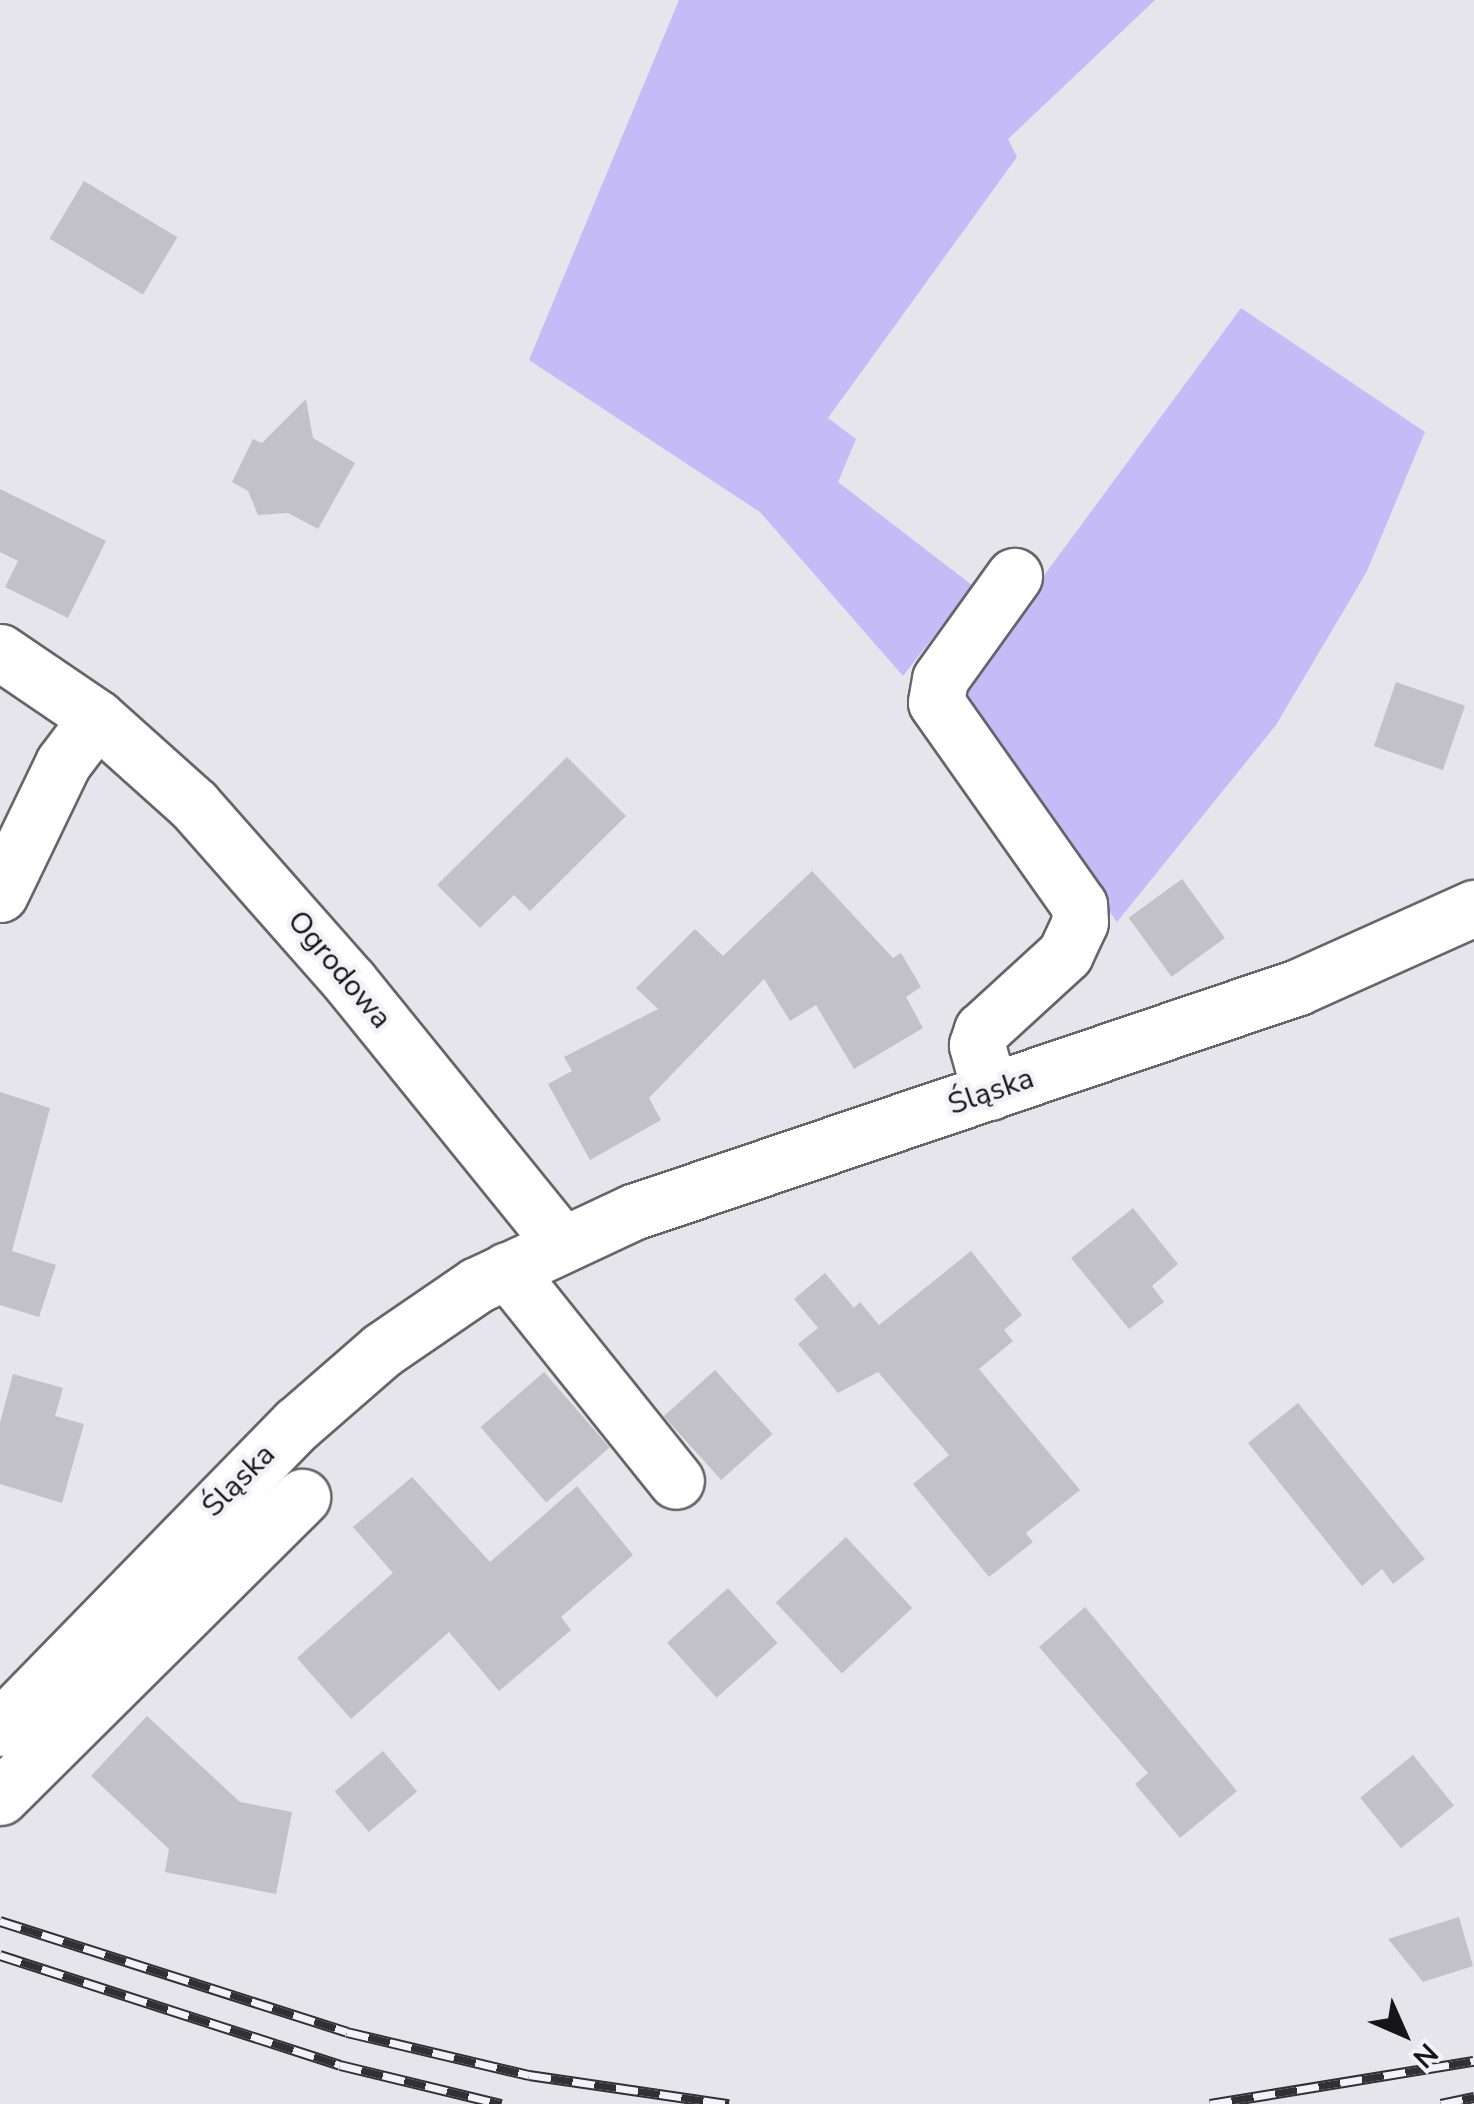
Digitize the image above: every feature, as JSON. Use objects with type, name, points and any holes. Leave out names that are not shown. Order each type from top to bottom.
[{"type":"street","points":[[990,1092],[977,1045],[982,1030],[1065,954],[1080,922],[1079,905],[936,702],[940,679],[1014,576]]},
{"type":"street","name":"Ogrodowa","points":[[0,652],[97,718],[161,772],[244,860],[560,1241]]},
{"type":"street","points":[[0,894],[63,763],[97,718]]},
{"type":"street","name":"Śląska","points":[[0,1728],[179,1540],[338,1387],[446,1304],[507,1270],[560,1241],[1298,986],[1474,908]]},
{"type":"street","points":[[507,1270],[676,1481]]},
{"type":"street","name":"Śląska","points":[[0,1797],[302,1497]]},
{"type":"shaded area","points":[[679,0],[1155,0],[1008,139],[1017,157],[828,418],[856,439],[838,482],[973,586],[903,676],[760,512],[529,360]]},
{"type":"shaded area","points":[[1241,308],[1425,432],[1366,573],[1276,725],[1117,922],[956,695]]},
{"type":"building","points":[[84,181],[177,237],[143,295],[49,238]]},
{"type":"building","points":[[306,399],[313,438],[355,463],[318,529],[288,513],[258,515],[248,491],[232,482],[253,439],[262,443]]},
{"type":"building","points":[[0,489],[106,541],[68,618],[5,587],[18,561],[0,552]]},
{"type":"building","points":[[1396,682],[1465,706],[1443,770],[1374,746]]},
{"type":"building","points":[[567,757],[626,816],[530,911],[514,895],[480,928],[437,885]]},
{"type":"building","points":[[812,871],[893,958],[901,953],[921,987],[906,997],[923,1028],[854,1069],[816,1005],[790,1021],[764,979],[649,1098],[661,1120],[590,1160],[548,1084],[572,1071],[564,1057],[658,1009],[636,988],[695,929],[723,956]]},
{"type":"building","points":[[1182,879],[1225,938],[1172,977],[1129,918]]},
{"type":"building","points":[[0,1092],[50,1108],[12,1251],[56,1265],[39,1317],[0,1305]]},
{"type":"building","points":[[1133,1208],[1178,1264],[1152,1286],[1164,1302],[1129,1329],[1071,1258]]},
{"type":"building","points":[[971,1251],[1022,1315],[1004,1330],[1013,1341],[979,1369],[1080,1490],[1026,1533],[1033,1542],[989,1577],[913,1484],[949,1455],[878,1372],[838,1393],[798,1344],[818,1328],[794,1299],[825,1273],[854,1308],[860,1302],[879,1325]]},
{"type":"building","points":[[715,1370],[773,1434],[721,1480],[664,1416]]},
{"type":"building","points":[[544,1372],[610,1447],[546,1503],[481,1427]]},
{"type":"building","points":[[13,1374],[63,1388],[55,1416],[84,1424],[62,1503],[0,1484],[0,1423]]},
{"type":"building","points":[[1298,1403],[1425,1559],[1393,1584],[1382,1569],[1362,1586],[1248,1443]]},
{"type":"building","points":[[412,1477],[490,1562],[577,1486],[633,1555],[561,1617],[571,1630],[499,1691],[449,1632],[351,1719],[297,1658],[393,1573],[353,1527]]},
{"type":"building","points":[[846,1537],[912,1608],[842,1673],[776,1602]]},
{"type":"building","points":[[728,1588],[778,1643],[717,1698],[667,1643]]},
{"type":"building","points":[[1085,1607],[1237,1791],[1180,1838],[1135,1784],[1148,1773],[1039,1647]]},
{"type":"building","points":[[147,1716],[240,1802],[292,1812],[276,1894],[165,1872],[169,1849],[91,1776]]},
{"type":"building","points":[[383,1751],[417,1792],[369,1832],[335,1791]]},
{"type":"building","points":[[1413,1755],[1454,1806],[1401,1848],[1360,1798]]},
{"type":"building","points":[[1459,1917],[1473,1966],[1423,1982],[1388,1939]]},
{"type":"railway","points":[[0,1921],[347,2032],[529,2075],[729,2104]]},
{"type":"railway","points":[[0,1955],[340,2065],[501,2104]]},
{"type":"railway","points":[[1210,2104],[1474,2061]]},
{"type":"railway","points":[[1441,2104],[1474,2097]]}]
